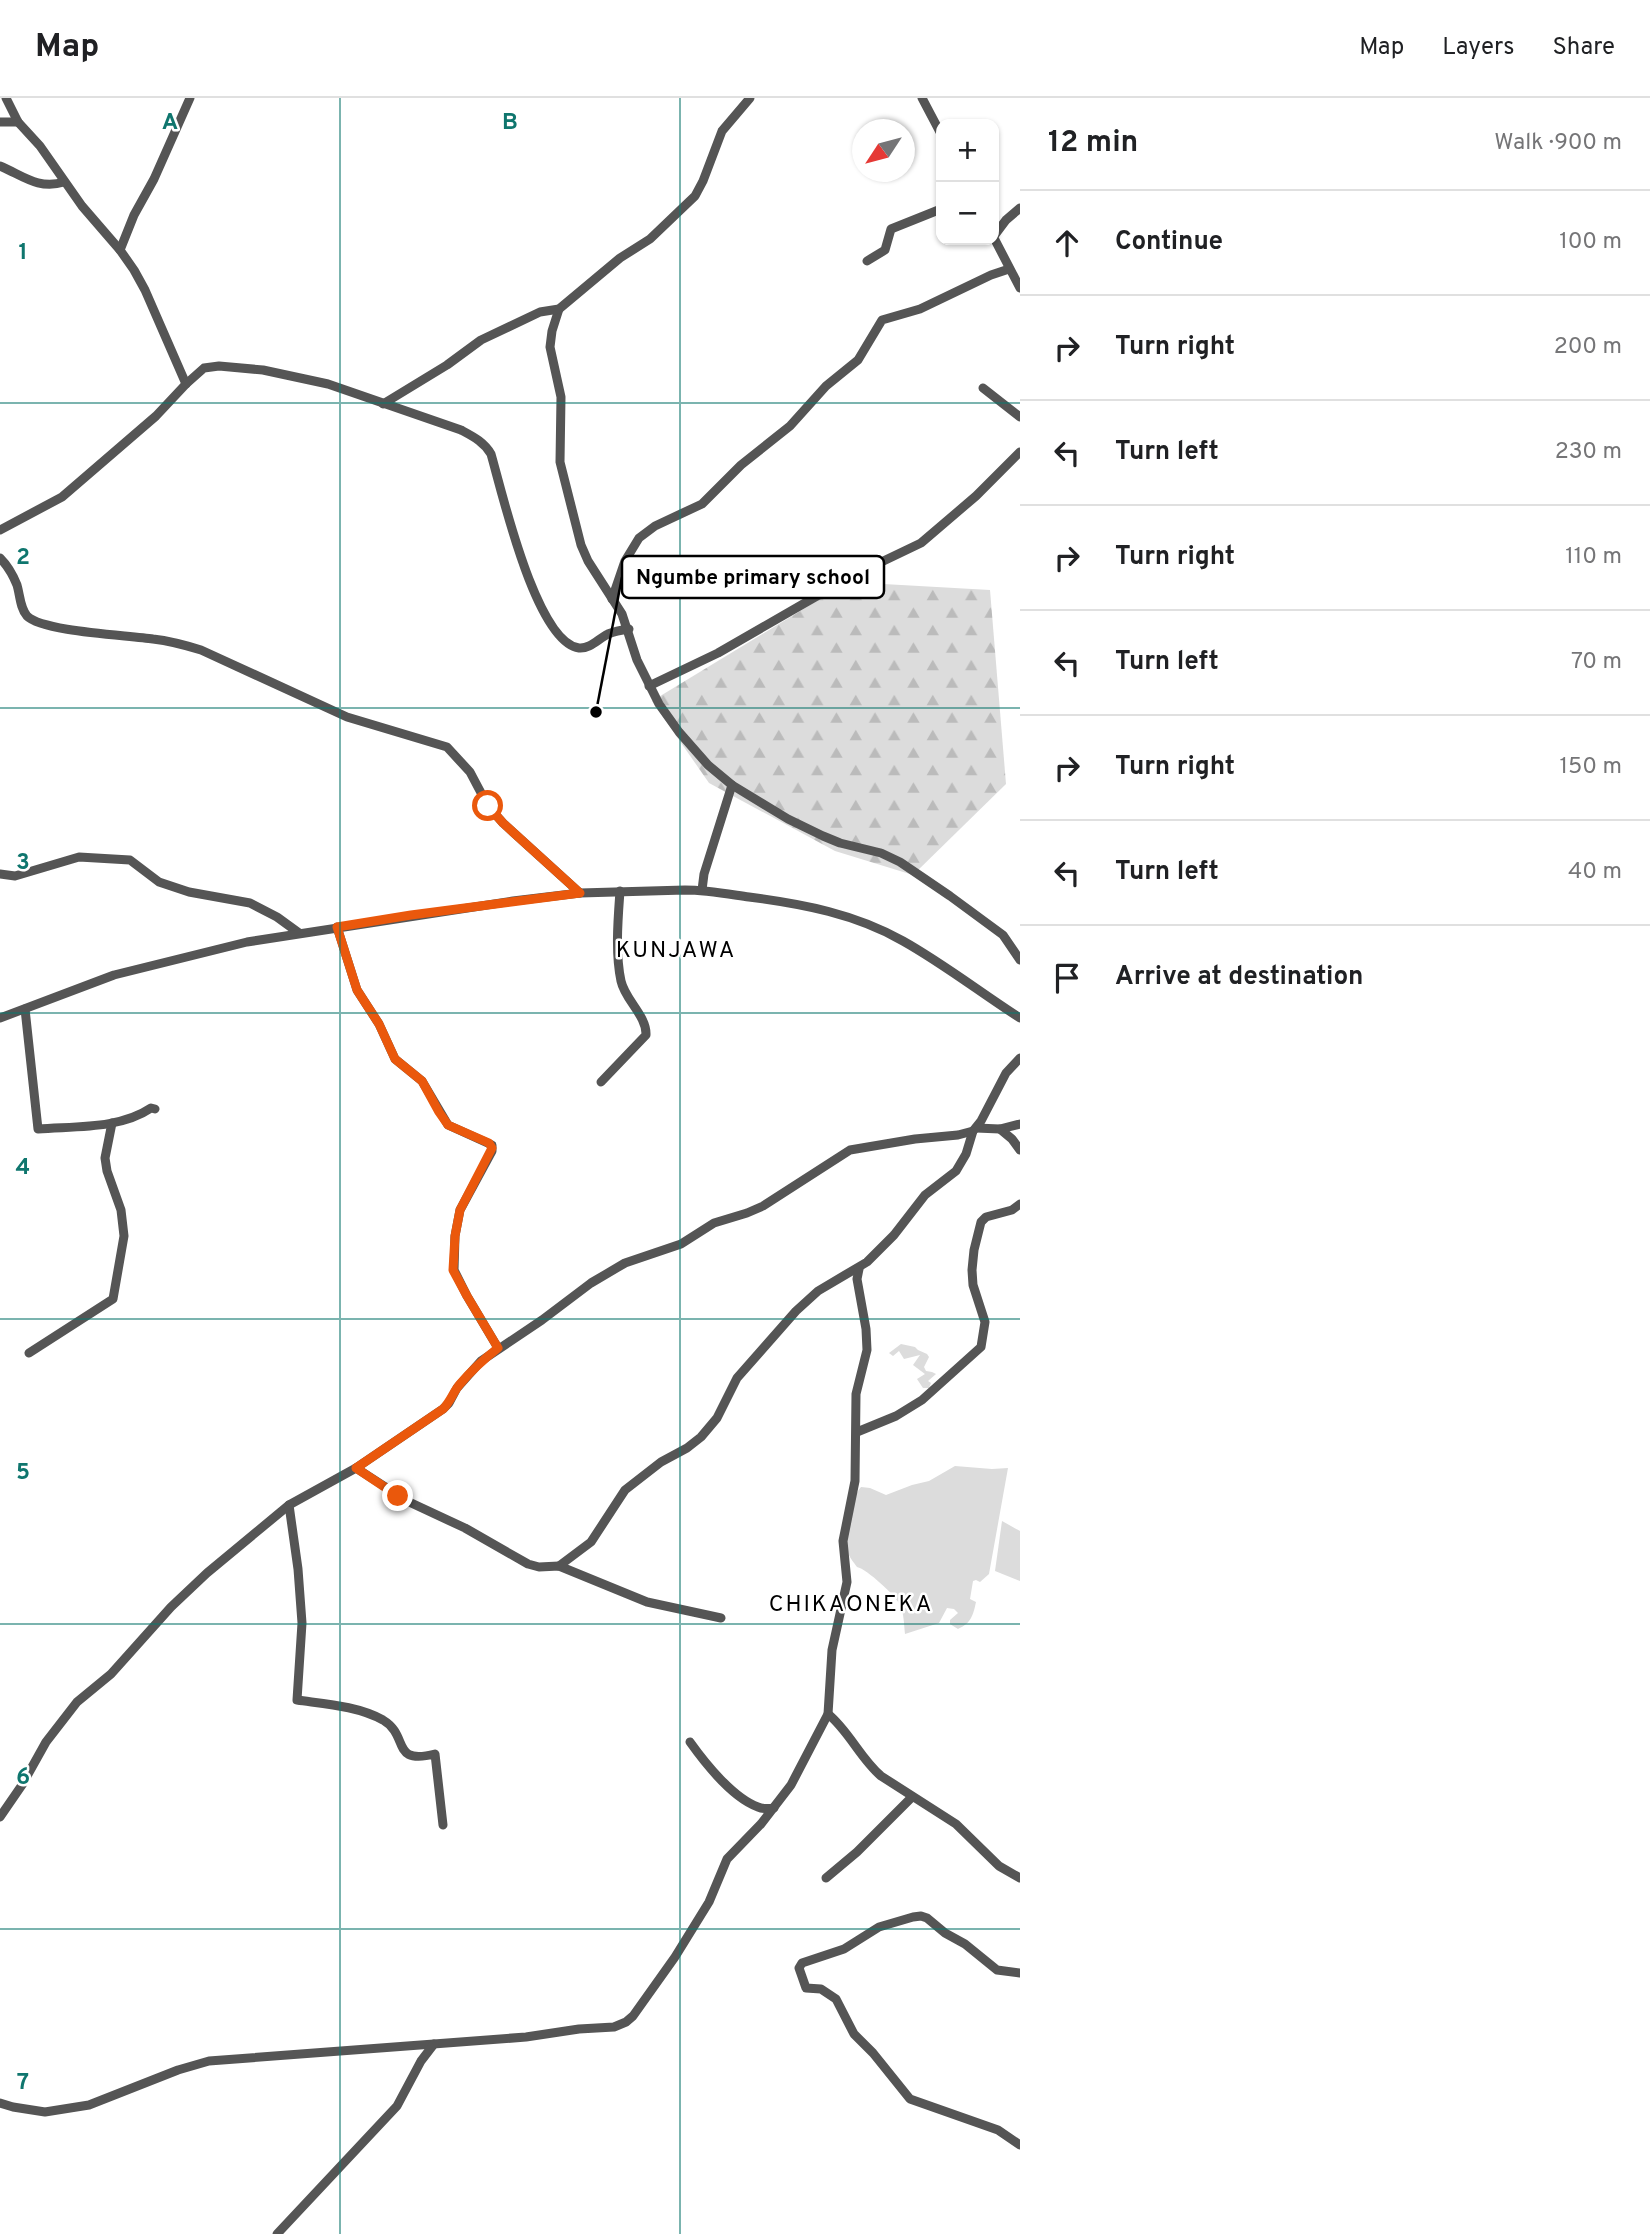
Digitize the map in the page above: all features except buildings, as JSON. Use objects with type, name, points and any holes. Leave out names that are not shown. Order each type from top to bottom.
[{"type":"street","points":[[6,98],[18,122],[40,146],[90,216],[120,250],[145,290],[186,384]]},
{"type":"street","points":[[120,250],[190,98]]},
{"type":"street","points":[[383,404],[447,365],[481,340],[540,312],[559,309],[620,258],[650,239],[695,196],[722,131],[750,98]]},
{"type":"street","points":[[922,98],[936,125]]},
{"type":"street","points":[[0,122],[18,122]]},
{"type":"street","points":[[0,166],[36,183],[55,185],[64,182]]},
{"type":"street","points":[[999,230],[1020,208]]},
{"type":"street","points":[[867,261],[885,250],[891,229],[936,211]]},
{"type":"street","points":[[998,245],[1020,288]]},
{"type":"street","points":[[612,599],[625,561],[639,538],[655,526],[702,504],[734,472],[790,426],[827,386],[858,360],[882,320],[920,309],[1009,268]]},
{"type":"street","points":[[559,309],[550,347],[561,397],[560,462],[574,524],[588,561],[622,614],[637,660],[659,705],[708,765],[732,785],[788,819],[823,836],[881,853],[900,862],[1003,935],[1020,960]]},
{"type":"street","points":[[0,530],[62,497],[156,416],[204,368],[219,366],[263,370],[328,384],[461,430],[486,445],[491,454],[513,536],[544,615],[565,642],[582,648],[615,631],[629,629]]},
{"type":"street","points":[[983,388],[1020,417]]},
{"type":"street","points":[[649,685],[718,653],[850,577],[921,542],[976,496],[1020,452]]},
{"type":"street","points":[[0,558],[16,584],[23,611],[36,622],[118,637],[179,643],[201,650],[347,717],[447,747],[470,772],[480,794],[496,814],[580,893]]},
{"type":"street","points":[[702,890],[707,863],[732,785]]},
{"type":"street","points":[[0,874],[15,876],[79,857],[130,860],[159,883],[189,892],[250,903],[277,917],[299,933]]},
{"type":"street","points":[[0,1018],[114,975],[247,942],[411,915],[580,893],[702,890],[824,909],[874,927],[930,957],[1020,1018]]},
{"type":"street","points":[[601,1082],[646,1035],[646,1029],[627,999],[621,980],[618,937],[620,891]]},
{"type":"street","points":[[337,927],[357,990],[379,1024],[395,1059],[422,1081],[448,1125],[492,1145],[492,1151],[460,1210],[453,1270],[498,1348]]},
{"type":"street","points":[[25,1009],[38,1129],[113,1123],[134,1119],[151,1108],[155,1109]]},
{"type":"street","points":[[559,1566],[591,1542],[625,1490],[661,1462],[701,1437],[712,1425],[737,1378],[796,1311],[818,1291],[859,1269],[894,1235],[925,1195],[956,1171],[966,1154],[975,1129],[1006,1073],[1020,1058]]},
{"type":"street","points":[[29,1353],[113,1300],[124,1236],[121,1210],[105,1158],[113,1123]]},
{"type":"street","points":[[0,1817],[46,1742],[77,1702],[111,1674],[180,1598],[289,1504],[356,1468],[443,1409],[481,1361],[591,1283],[625,1263],[681,1244],[714,1223],[764,1206],[850,1150],[1020,1124]]},
{"type":"street","points":[[1000,1129],[1020,1150]]},
{"type":"street","points":[[857,1432],[896,1416],[922,1400],[981,1347],[985,1322],[973,1285],[972,1270],[981,1222],[984,1217],[1012,1210],[1020,1205]]},
{"type":"street","points":[[0,2103],[45,2112],[89,2105],[178,2070],[209,2061],[537,2036],[614,2027],[634,2016],[702,1914],[727,1859],[774,1808],[801,1768],[828,1714],[832,1650],[847,1582],[843,1541],[855,1481],[856,1394],[867,1350],[857,1279],[859,1269]]},
{"type":"street","points":[[356,1468],[398,1496],[465,1528],[528,1564],[539,1567],[559,1566],[647,1602],[721,1618]]},
{"type":"street","points":[[289,1504],[302,1610],[298,1700],[332,1704],[379,1718],[392,1727],[402,1748],[411,1756],[421,1758],[435,1754],[443,1825]]},
{"type":"street","points":[[828,1714],[845,1730],[876,1772],[956,1824],[999,1866],[1020,1878]]},
{"type":"street","points":[[690,1742],[712,1769],[745,1800],[759,1808],[774,1808]]},
{"type":"street","points":[[826,1878],[857,1852],[912,1797]]},
{"type":"street","points":[[1020,1973],[997,1970],[965,1944],[921,1916],[879,1927],[844,1949],[803,1963],[799,1968],[806,1987],[821,1989],[836,1999],[854,2034],[910,2099],[999,2130],[1020,2145]]},
{"type":"street","points":[[276,2234],[397,2106],[434,2043]]},
{"type":"green space","points":[[848,582],[990,590],[1006,784],[913,875],[835,851],[709,783],[652,701]]},
{"type":"green space","points":[[901,1344],[915,1347],[929,1357],[924,1367],[926,1371],[936,1374],[928,1381],[931,1383],[929,1388],[923,1388],[917,1379],[925,1374],[913,1365],[920,1355],[904,1359],[899,1351],[893,1356],[889,1353]]},
{"type":"green space","points":[[955,1466],[1008,1468],[989,1574],[980,1582],[973,1581],[970,1599],[976,1602],[969,1622],[958,1629],[950,1624],[950,1620],[958,1613],[947,1608],[939,1623],[905,1634],[900,1605],[874,1578],[857,1567],[848,1553],[851,1508],[861,1487],[886,1495],[929,1481]]},
{"type":"green space","points":[[1002,1521],[1020,1531],[1020,1581],[995,1571]]},
{"type":"place","name":"Ngumbe primary school","points":[[596,712]]},
{"type":"district","name":"KUNJAWA","points":[[676,951]]},
{"type":"district","name":"CHIKAONEKA","points":[[851,1605]]},
{"type":"route","points":[[398,1496],[356,1468],[443,1409],[481,1361],[498,1348],[453,1270],[460,1210],[492,1151],[492,1145],[448,1125],[422,1081],[395,1059],[379,1024],[357,990],[337,927],[580,893],[488,806]]}]
